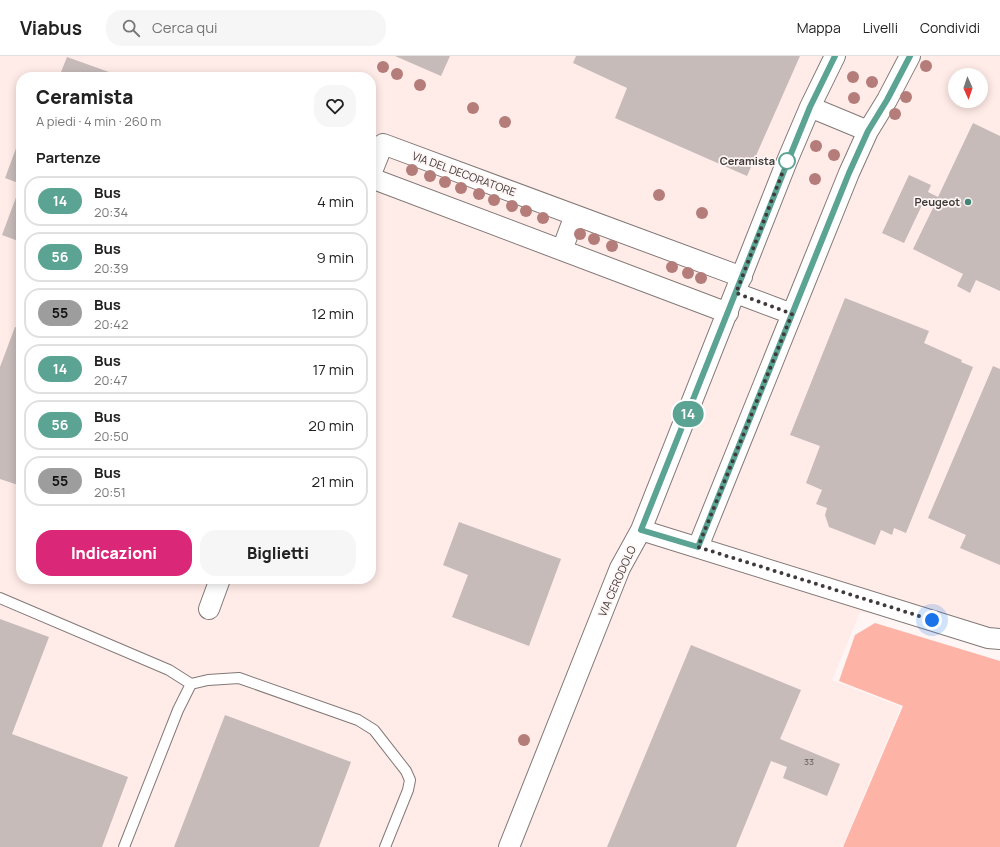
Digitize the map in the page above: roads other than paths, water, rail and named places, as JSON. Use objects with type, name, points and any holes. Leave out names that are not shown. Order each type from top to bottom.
[{"type":"street","name":"VIA CERODOLO","points":[[509,847],[620,568],[641,530],[810,107],[835,56]]},
{"type":"street","points":[[698,547],[849,173],[868,131],[887,100],[910,56]]},
{"type":"street","points":[[810,107],[868,131]]},
{"type":"street","name":"VIA DEL DECORATORE","points":[[376,162],[383,144],[575,215],[739,285],[792,314]]},
{"type":"street","points":[[376,180],[728,313]]},
{"type":"street","points":[[562,250],[575,215]]},
{"type":"street","points":[[641,530],[988,638],[1000,639]]},
{"type":"street","points":[[209,609],[218,584]]},
{"type":"lane","points":[[0,598],[169,670],[191,684],[208,680],[239,678],[358,720],[371,727],[406,771],[410,780],[408,790],[385,847]]},
{"type":"lane","points":[[124,847],[178,710],[191,684]]},
{"type":"place","name":"Ceramista","points":[[787,161]]},
{"type":"place","name":"Peugeot","points":[[968,202]]}]
